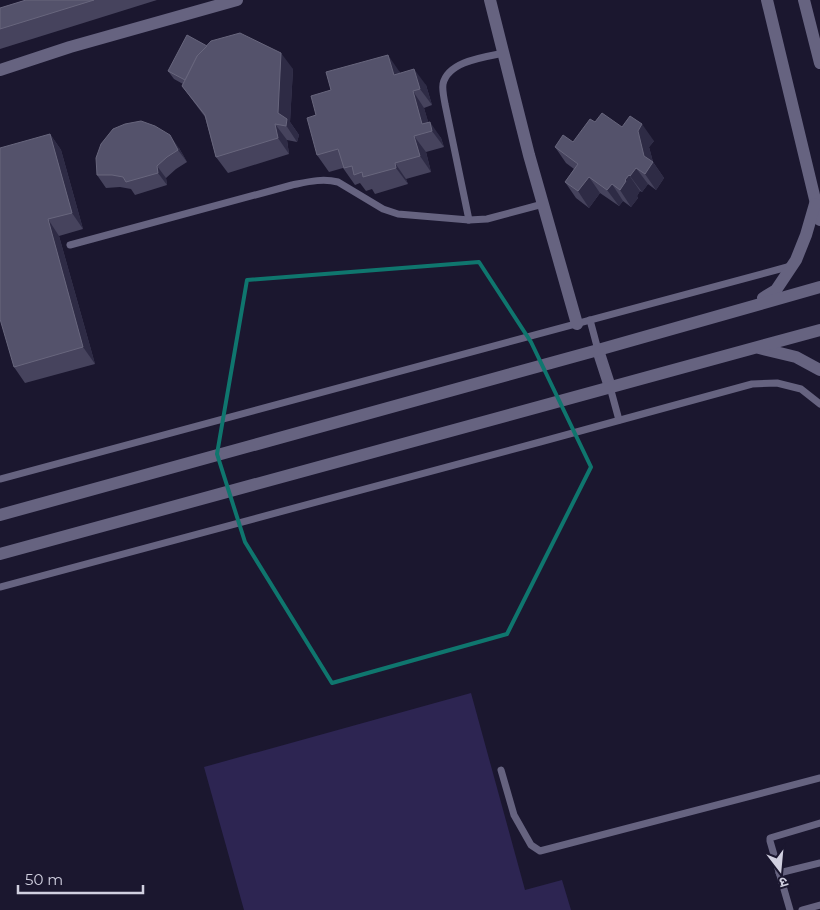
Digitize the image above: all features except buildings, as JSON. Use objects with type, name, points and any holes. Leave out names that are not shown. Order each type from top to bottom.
[{"type":"main road","points":[[0,70],[70,46],[237,0]]},
{"type":"main road","points":[[490,0],[529,155],[577,324]]},
{"type":"main road","points":[[767,0],[820,220]]},
{"type":"main road","points":[[804,0],[820,63]]},
{"type":"main road","points":[[753,305],[776,290],[796,260],[806,235],[815,203]]},
{"type":"main road","points":[[0,515],[598,350],[820,286]]},
{"type":"main road","points":[[0,554],[820,330]]},
{"type":"main road","points":[[756,348],[796,357],[820,370]]},
{"type":"main road","points":[[598,350],[610,387]]},
{"type":"lane","points":[[469,220],[443,86],[446,77],[454,68],[474,60],[504,53]]},
{"type":"lane","points":[[70,245],[314,180],[338,182],[383,209],[398,214],[469,220],[488,219],[543,204]]},
{"type":"lane","points":[[0,479],[792,266]]},
{"type":"lane","points":[[590,320],[598,350]]},
{"type":"lane","points":[[0,587],[752,384],[777,383],[801,389],[820,404]]},
{"type":"lane","points":[[610,387],[619,420]]},
{"type":"lane","points":[[501,770],[514,815],[531,845],[540,852],[820,778]]},
{"type":"lane","points":[[790,910],[770,838],[820,823]]},
{"type":"lane","points":[[779,873],[820,863]]},
{"type":"lane","points":[[802,910],[820,905]]},
{"type":"highlighted area","points":[[479,262],[531,342],[591,467],[507,634],[332,683],[245,542],[217,454],[247,280]]},
{"type":"shaded area","points":[[471,693],[525,890],[562,880],[571,910],[244,910],[204,767]]}]
